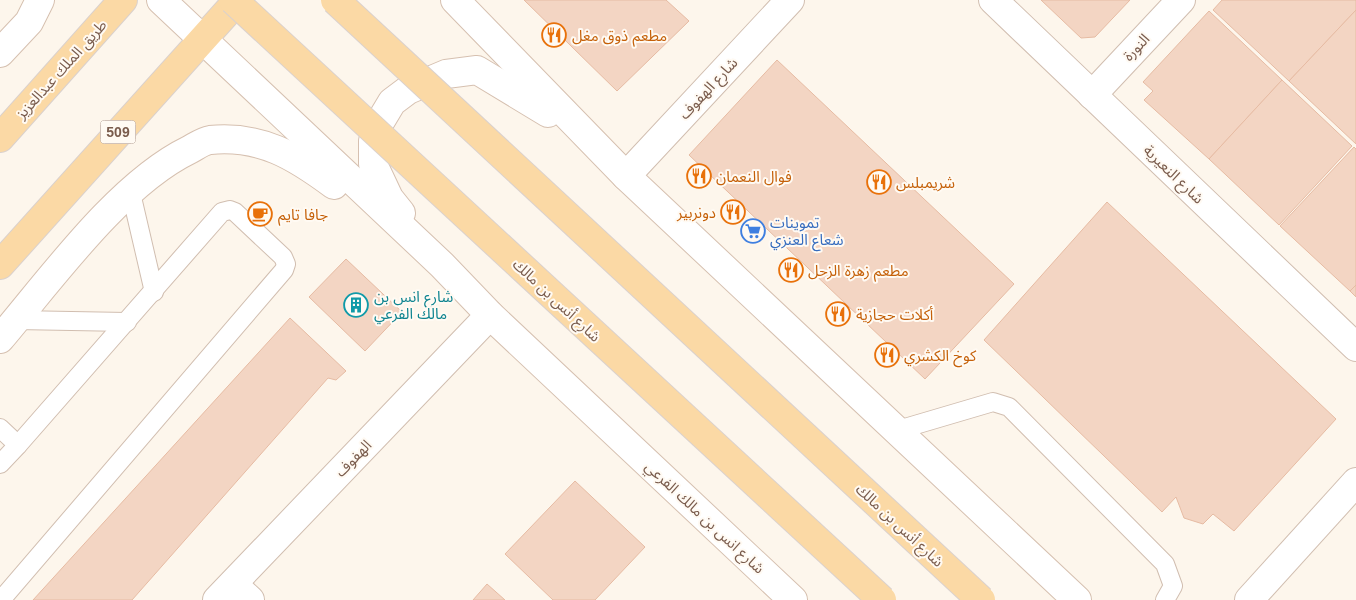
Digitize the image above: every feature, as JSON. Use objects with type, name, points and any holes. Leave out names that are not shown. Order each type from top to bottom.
[{"type":"main road","name":"طريق الملك عبدالعزيز","points":[[0,138],[123,0]]},
{"type":"main road","name":"شارع أنس بن مالك","points":[[233,0],[882,600]]},
{"type":"main road","name":"509","points":[[0,265],[238,0]]},
{"type":"main road","name":"شارع أنس بن مالك","points":[[335,0],[981,600]]},
{"type":"street","points":[[0,53],[29,22],[40,0]]},
{"type":"street","name":"شارع انس بن مالك الفرعي","points":[[161,0],[442,265],[490,315],[793,600]]},
{"type":"street","points":[[455,0],[626,176],[1077,600]]},
{"type":"street","points":[[482,0],[518,66]]},
{"type":"street","name":"شارع الهفوف","points":[[626,176],[790,0]]},
{"type":"street","name":"شارع النعيرية","points":[[993,0],[1356,347]]},
{"type":"street","name":"النورة","points":[[1092,95],[1181,0]]},
{"type":"street","points":[[442,265],[389,198],[373,164],[373,141],[377,127],[392,102],[408,90],[446,74],[477,70],[588,138]]},
{"type":"street","points":[[8,330],[100,221],[156,169],[208,140],[252,140],[299,159],[442,265]]},
{"type":"street","name":"الهفوف","points":[[233,595],[490,315]]},
{"type":"street","points":[[1249,600],[1356,482]]},
{"type":"lane","points":[[131,193],[154,292]]},
{"type":"lane","points":[[0,464],[154,292],[222,212],[230,210],[236,212],[276,250],[286,264],[284,270],[1,600]]},
{"type":"lane","points":[[8,330],[127,322]]},
{"type":"lane","points":[[898,430],[993,402],[1009,407],[1166,564],[1173,586],[1165,600]]},
{"type":"lane","points":[[0,428],[18,445]]},
{"type":"building","points":[[524,0],[666,0],[689,21],[617,91]]},
{"type":"building","points":[[1041,0],[1130,0],[1095,37],[1081,38]]},
{"type":"building","points":[[1222,0],[1356,0],[1356,10],[1289,81],[1213,10]]},
{"type":"building","points":[[1356,10],[1356,144],[1289,81]]},
{"type":"building","points":[[1209,11],[1282,80],[1209,159],[1144,100],[1153,91],[1143,82]]},
{"type":"building","points":[[777,60],[1014,284],[925,379],[689,155]]},
{"type":"building","points":[[1282,80],[1352,146],[1279,225],[1209,159]]},
{"type":"building","points":[[1354,147],[1356,149],[1356,285],[1350,291],[1280,226]]},
{"type":"building","points":[[1107,202],[1336,419],[1234,531],[1213,514],[1203,524],[1184,518],[1176,497],[1162,512],[984,340]]},
{"type":"building","name":"شارع انس بن مالك الفرعي","points":[[346,259],[402,312],[365,351],[309,297]]},
{"type":"building","points":[[1356,285],[1356,297],[1350,291]]},
{"type":"building","points":[[290,318],[346,371],[336,380],[328,378],[132,600],[33,600]]},
{"type":"building","points":[[575,481],[645,547],[595,600],[553,600],[505,554]]},
{"type":"building","points":[[487,584],[505,600],[473,600]]},
{"type":"place","name":"مطعم ذوق مغل","points":[[554,35]]},
{"type":"place","name":"فوال النعمان","points":[[699,176]]},
{"type":"place","name":"شريمبلس","points":[[879,182]]},
{"type":"place","name":"دونربير","points":[[733,212]]},
{"type":"place","name":"جافا تايم","points":[[260,214]]},
{"type":"place","name":"تموينات شعاع العنزي","points":[[753,231]]},
{"type":"place","name":"مطعم زهرة الزحل","points":[[791,270]]},
{"type":"place","name":"شارع انس بن مالك الفرعي","points":[[356,305]]},
{"type":"place","name":"أكلات حجازية","points":[[838,314]]},
{"type":"place","name":"كوخ الكشري","points":[[887,355]]}]
